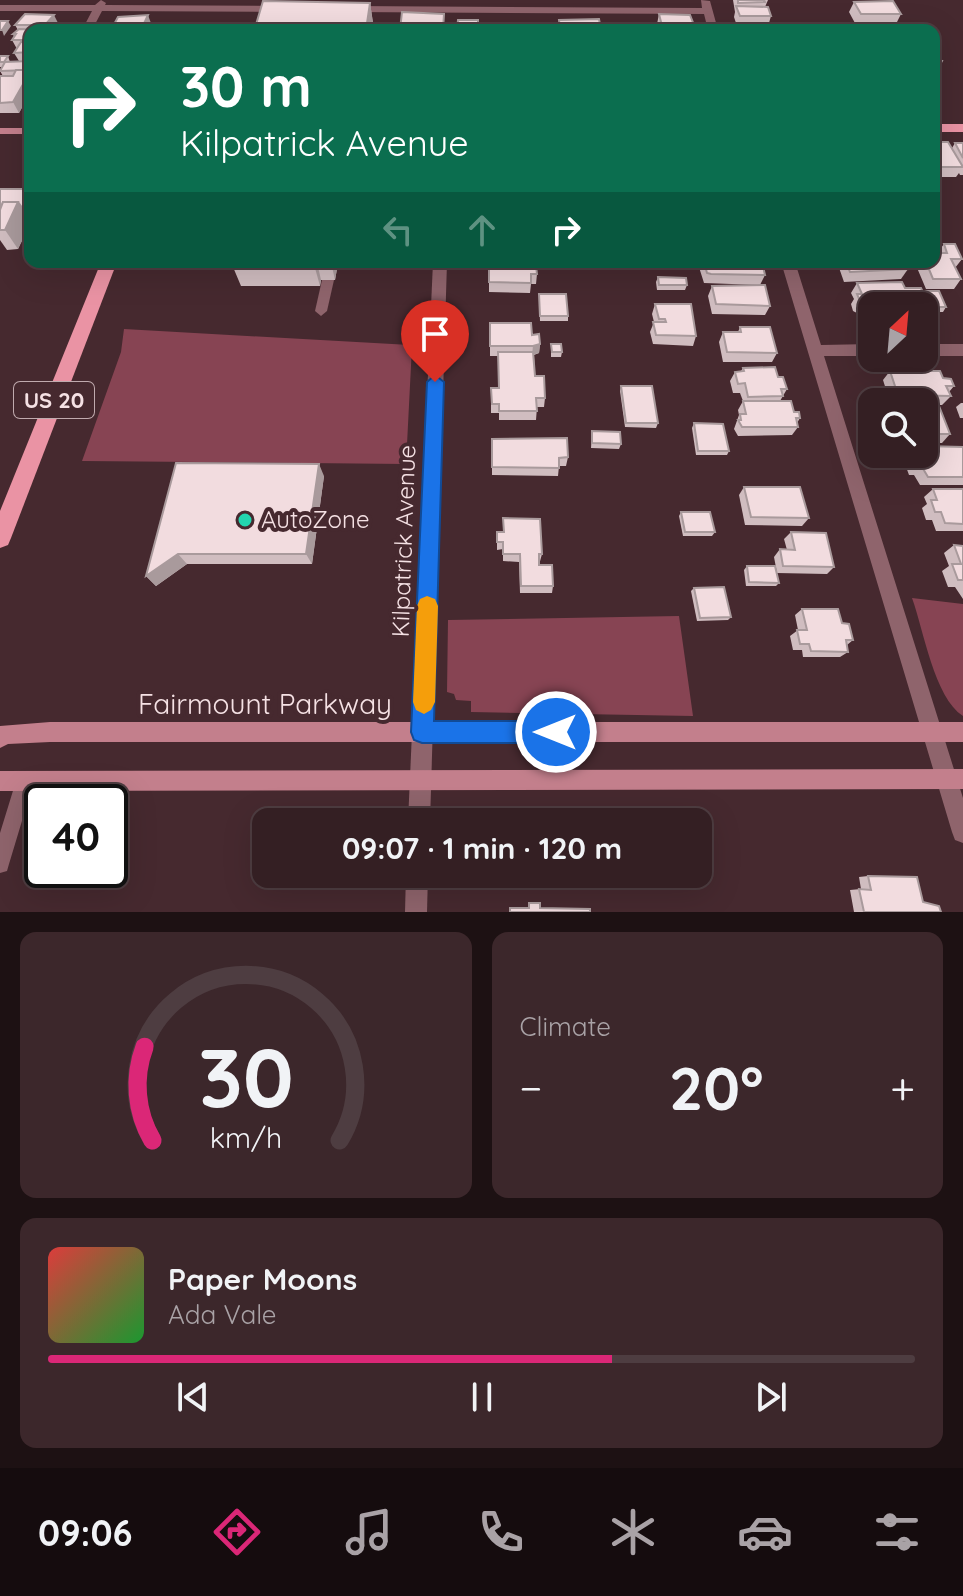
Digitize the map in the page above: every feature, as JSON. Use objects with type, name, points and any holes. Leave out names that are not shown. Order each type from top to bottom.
[{"type":"main road","points":[[940,128],[963,128]]},
{"type":"main road","name":"US 20","points":[[0,538],[107,268]]},
{"type":"street","points":[[0,8],[101,4],[299,9]]},
{"type":"street","points":[[90,24],[101,4]]},
{"type":"street","points":[[345,9],[706,5]]},
{"type":"street","points":[[0,131],[24,131]]},
{"type":"street","name":"Kilpatrick Avenue","points":[[419,808],[440,268]]},
{"type":"street","points":[[790,268],[932,732],[955,779],[963,832]]},
{"type":"street","points":[[816,351],[858,350]]},
{"type":"street","points":[[938,350],[963,350]]},
{"type":"street","name":"Fairmount Parkway","points":[[0,738],[4,734],[50,732],[963,732]]},
{"type":"street","points":[[0,781],[955,779]]},
{"type":"street","points":[[416,912],[417,888]]},
{"type":"lane","points":[[321,311],[328,280]]},
{"type":"lane","points":[[0,864],[25,781]]},
{"type":"shaded area","points":[[124,329],[410,345],[406,464],[82,461],[121,352]]},
{"type":"shaded area","points":[[912,598],[963,604],[963,716],[953,707],[937,679]]},
{"type":"shaded area","points":[[679,616],[693,716],[471,712],[471,701],[456,700],[454,694],[447,692],[448,620]]},
{"type":"building","points":[[738,0],[764,0],[765,2],[738,3]]},
{"type":"building","points":[[263,1],[370,3],[367,24],[256,24]]},
{"type":"building","points":[[893,1],[901,14],[861,14],[854,2]]},
{"type":"building","points":[[736,6],[768,7],[771,16],[740,16]]},
{"type":"building","points":[[402,12],[444,14],[443,24],[401,24]]},
{"type":"building","points":[[25,14],[54,15],[46,24],[15,25]]},
{"type":"building","points":[[659,14],[690,15],[694,24],[662,24]]},
{"type":"building","points":[[148,15],[144,24],[114,24],[118,17]]},
{"type":"building","points":[[599,19],[600,24],[559,24],[559,20]]},
{"type":"building","points":[[458,20],[478,20],[478,24],[458,24]]},
{"type":"building","points":[[0,21],[8,21],[2,30],[0,30]]},
{"type":"building","points":[[24,29],[24,40],[12,40],[16,34],[13,34]]},
{"type":"building","points":[[21,42],[24,42],[24,52],[14,53]]},
{"type":"building","points":[[24,61],[24,70],[0,71],[5,62]]},
{"type":"building","points":[[16,70],[24,70],[24,83],[13,102],[0,103],[0,76],[13,76]]},
{"type":"building","points":[[940,142],[948,142],[963,167],[940,167]]},
{"type":"building","points":[[955,143],[963,143],[963,158]]},
{"type":"building","points":[[0,189],[24,189],[24,210],[18,202],[3,202],[0,210]]},
{"type":"building","points":[[3,202],[18,202],[5,230],[0,230],[0,210]]},
{"type":"building","points":[[944,244],[955,244],[962,259],[951,259],[961,279],[933,279],[928,268],[940,268],[940,253],[947,253]]},
{"type":"building","points":[[489,268],[536,268],[537,274],[531,274],[531,283],[489,282]]},
{"type":"building","points":[[706,268],[763,268],[765,275],[711,274]]},
{"type":"building","points":[[848,268],[908,269],[850,272]]},
{"type":"building","points":[[658,277],[686,278],[687,285],[659,285]]},
{"type":"building","points":[[902,282],[905,288],[921,288],[923,292],[861,292],[857,283]]},
{"type":"building","points":[[765,285],[770,306],[716,304],[712,286]]},
{"type":"building","points":[[939,291],[946,307],[938,307],[938,292],[926,292]]},
{"type":"building","points":[[539,294],[566,294],[568,316],[540,316]]},
{"type":"building","points":[[655,304],[691,304],[696,336],[656,335],[653,322],[666,322],[659,319]]},
{"type":"building","points":[[490,323],[531,323],[532,335],[539,334],[540,344],[490,346]]},
{"type":"building","points":[[740,327],[770,327],[777,353],[727,352],[723,332],[741,332]]},
{"type":"building","points":[[551,344],[561,344],[562,352],[552,352]]},
{"type":"building","points":[[498,352],[533,352],[535,376],[544,376],[545,398],[536,398],[537,411],[499,411],[499,404],[492,404],[491,388],[499,388]]},
{"type":"building","points":[[775,367],[787,389],[781,389],[783,396],[748,397],[745,383],[738,384],[735,372],[744,371],[743,368]]},
{"type":"building","points":[[940,371],[943,378],[951,379],[954,386],[946,386],[951,396],[938,396],[938,388],[896,388],[890,372]]},
{"type":"building","points":[[621,386],[652,386],[658,423],[626,423]]},
{"type":"building","points":[[743,401],[791,401],[794,412],[799,412],[800,418],[796,418],[798,427],[742,427],[738,420],[741,420],[740,414],[746,414]]},
{"type":"building","points":[[938,406],[939,406],[950,434],[938,434]]},
{"type":"building","points":[[694,423],[723,424],[729,451],[698,451]]},
{"type":"building","points":[[592,431],[620,432],[621,444],[592,443]]},
{"type":"building","points":[[567,438],[568,457],[559,458],[559,468],[492,467],[492,439]]},
{"type":"building","points":[[938,446],[963,447],[963,477],[928,477],[923,468],[938,468]]},
{"type":"building","name":"AutoZone","points":[[176,463],[319,464],[306,554],[178,554],[146,576]]},
{"type":"building","points":[[744,487],[800,487],[809,518],[751,517]]},
{"type":"building","points":[[933,489],[963,489],[963,524],[945,523],[941,512],[935,512],[931,500],[937,500]]},
{"type":"building","points":[[681,512],[710,512],[715,532],[685,532]]},
{"type":"building","points":[[503,518],[540,519],[542,554],[539,554],[539,565],[552,565],[553,586],[521,586],[520,554],[503,554],[503,542],[497,542],[497,532],[504,532]]},
{"type":"building","points":[[791,532],[826,533],[834,567],[783,566],[780,549],[795,550]]},
{"type":"building","points":[[954,545],[963,546],[963,580],[958,580],[952,564],[961,564]]},
{"type":"building","points":[[747,566],[775,566],[779,583],[749,582]]},
{"type":"building","points":[[724,587],[731,617],[700,618],[694,588]]},
{"type":"building","points":[[802,609],[838,609],[842,623],[849,624],[853,640],[846,640],[848,652],[811,651],[809,644],[800,644],[797,630],[807,630]]},
{"type":"building","points":[[868,876],[917,877],[923,902],[939,906],[941,912],[864,912],[859,889],[871,890]]},
{"type":"building","points":[[529,903],[540,903],[540,908],[590,909],[590,912],[510,912],[510,908],[529,908]]},
{"type":"slow traffic","points":[[424,702],[427,606]]},
{"type":"place","name":"AutoZone","points":[[245,520]]},
{"type":"route","points":[[435,382],[422,732],[556,732]]}]
